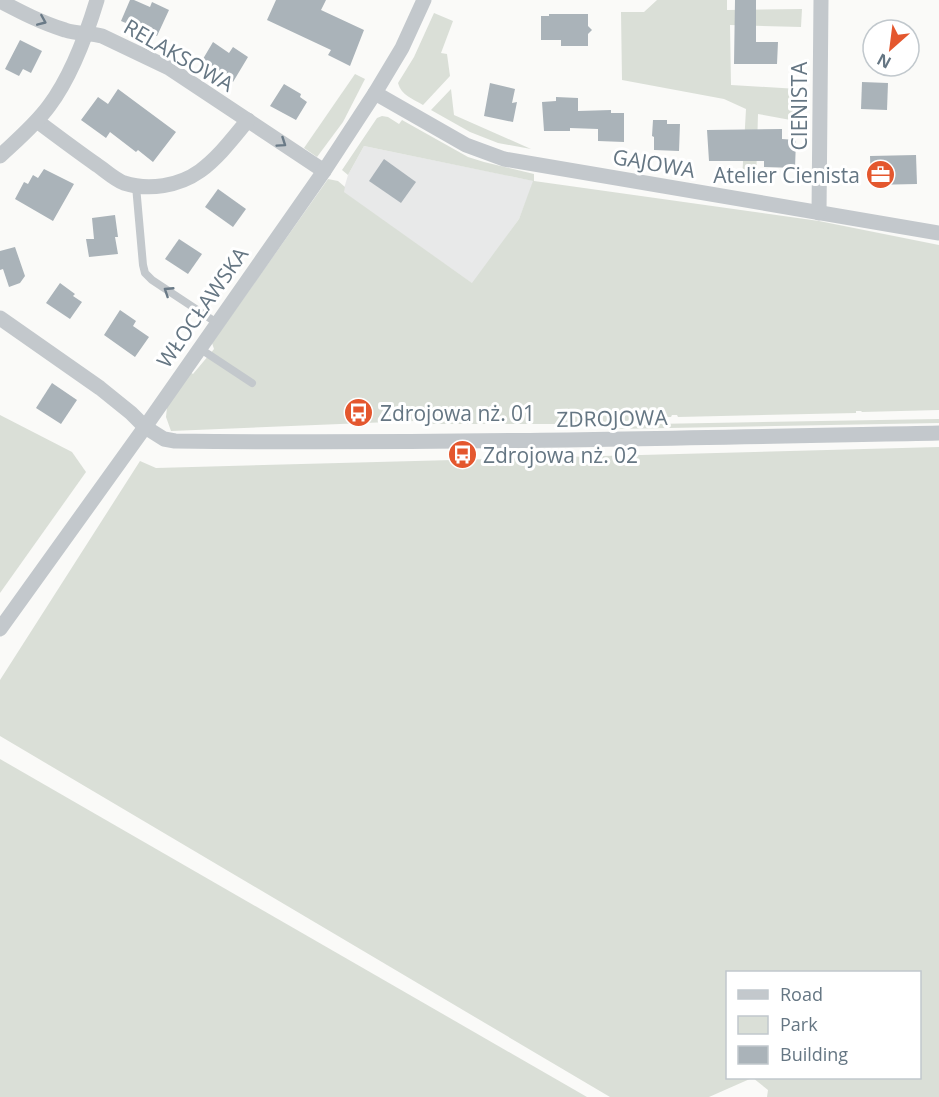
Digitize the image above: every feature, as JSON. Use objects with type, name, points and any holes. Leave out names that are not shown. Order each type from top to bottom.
[{"type":"street","points":[[0,156],[51,105],[76,57],[96,0]]},
{"type":"street","name":"WŁOCŁAWSKA","points":[[0,629],[324,171],[375,93],[406,40],[424,0]]},
{"type":"street","name":"CIENISTA","points":[[819,213],[821,0]]},
{"type":"street","name":"RELAKSOWA","points":[[0,2],[54,26],[108,38],[169,68],[324,171]]},
{"type":"street","name":"GAJOWA","points":[[375,93],[466,145],[504,159],[939,233]]},
{"type":"street","points":[[37,121],[116,178],[136,186],[149,187],[166,185],[191,177],[217,157],[248,120]]},
{"type":"street","points":[[0,318],[100,388],[145,427]]},
{"type":"street","name":"ZDROJOWA","points":[[145,427],[164,439],[174,441],[255,442],[658,439],[939,433]]},
{"type":"lane","points":[[136,186],[145,273],[217,323]]},
{"type":"lane","points":[[199,348],[252,383]]},
{"type":"shaded area","points":[[364,146],[534,181],[519,219],[473,284],[343,192],[348,175]]},
{"type":"green space","points":[[657,0],[727,0],[727,10],[802,9],[801,27],[730,25],[731,85],[798,89],[796,121],[758,114],[756,183],[742,180],[746,109],[724,99],[622,80],[621,12],[644,12]]},
{"type":"green space","points":[[434,13],[453,21],[441,53],[447,54],[450,76],[423,105],[405,94],[398,83],[414,57]]},
{"type":"green space","points":[[355,74],[365,79],[343,122],[317,157],[304,148]]},
{"type":"green space","points":[[451,89],[454,115],[531,149],[498,143],[470,132],[431,110]]},
{"type":"green space","points":[[382,116],[399,124],[402,120],[468,157],[534,174],[534,181],[819,221],[939,245],[939,410],[678,417],[672,415],[671,417],[651,417],[607,424],[434,424],[414,421],[171,431],[166,417],[167,407],[190,372],[193,374],[214,349],[212,343],[328,179],[338,181],[345,187],[344,192],[472,283],[519,219],[533,181],[364,146],[348,175],[342,170],[377,118]]},
{"type":"green space","points":[[0,415],[72,452],[86,472],[0,593]]},
{"type":"green space","points":[[939,419],[939,423],[615,429],[653,424]]},
{"type":"green space","points":[[939,447],[939,1097],[767,1097],[768,1090],[754,1079],[921,1079],[921,971],[726,971],[726,1079],[750,1079],[709,1097],[610,1097],[0,736],[0,680],[140,461],[156,468]]},
{"type":"green space","points":[[0,759],[587,1097],[0,1097]]},
{"type":"building","points":[[130,0],[150,7],[152,2],[169,10],[157,36],[121,21]]},
{"type":"building","points":[[276,0],[326,0],[321,10],[364,30],[350,66],[328,55],[331,50],[267,20]]},
{"type":"building","points":[[735,0],[756,0],[756,42],[778,42],[777,64],[734,64]]},
{"type":"building","points":[[549,14],[588,14],[588,26],[592,30],[588,34],[588,46],[561,46],[561,40],[541,40],[541,16],[549,16]]},
{"type":"building","points":[[20,40],[42,51],[31,73],[23,69],[19,76],[5,69]]},
{"type":"building","points":[[213,42],[229,53],[233,47],[248,57],[233,82],[200,64]]},
{"type":"building","points":[[862,82],[888,83],[887,110],[861,109]]},
{"type":"building","points":[[490,83],[515,89],[512,103],[517,102],[513,122],[484,116]]},
{"type":"building","points":[[284,84],[301,94],[300,97],[307,102],[296,120],[270,106]]},
{"type":"building","points":[[118,89],[176,132],[153,162],[110,132],[106,138],[81,120],[98,97],[108,104]]},
{"type":"building","points":[[556,97],[578,98],[578,111],[611,110],[611,113],[624,113],[624,142],[598,141],[598,129],[570,128],[570,131],[544,131],[542,102],[556,101]]},
{"type":"building","points":[[653,120],[667,120],[667,124],[680,124],[679,151],[654,150]]},
{"type":"building","points":[[782,129],[782,139],[796,140],[795,168],[764,167],[764,161],[709,161],[707,130]]},
{"type":"building","points":[[916,155],[917,184],[871,185],[870,156]]},
{"type":"building","points":[[384,159],[416,182],[401,203],[369,181]]},
{"type":"building","points":[[44,169],[74,184],[53,221],[15,199],[24,182],[28,184],[33,175],[38,178]]},
{"type":"building","points":[[218,189],[246,209],[233,227],[205,207]]},
{"type":"building","points":[[115,215],[118,254],[89,257],[86,239],[94,239],[92,218]]},
{"type":"building","points":[[179,239],[202,254],[188,274],[165,259]]},
{"type":"building","points":[[15,247],[25,276],[20,283],[9,287],[3,269],[0,270],[0,251]]},
{"type":"building","points":[[60,283],[82,302],[70,319],[46,303]]},
{"type":"building","points":[[120,310],[136,321],[133,326],[149,337],[135,357],[104,335]]},
{"type":"building","points":[[52,383],[77,400],[61,424],[36,408]]},
{"type":"place","name":"Atelier Cienista","points":[[881,175]]},
{"type":"place","name":"Zdrojowa nż. 01","points":[[359,413]]},
{"type":"place","name":"Zdrojowa nż. 02","points":[[462,455]]}]
